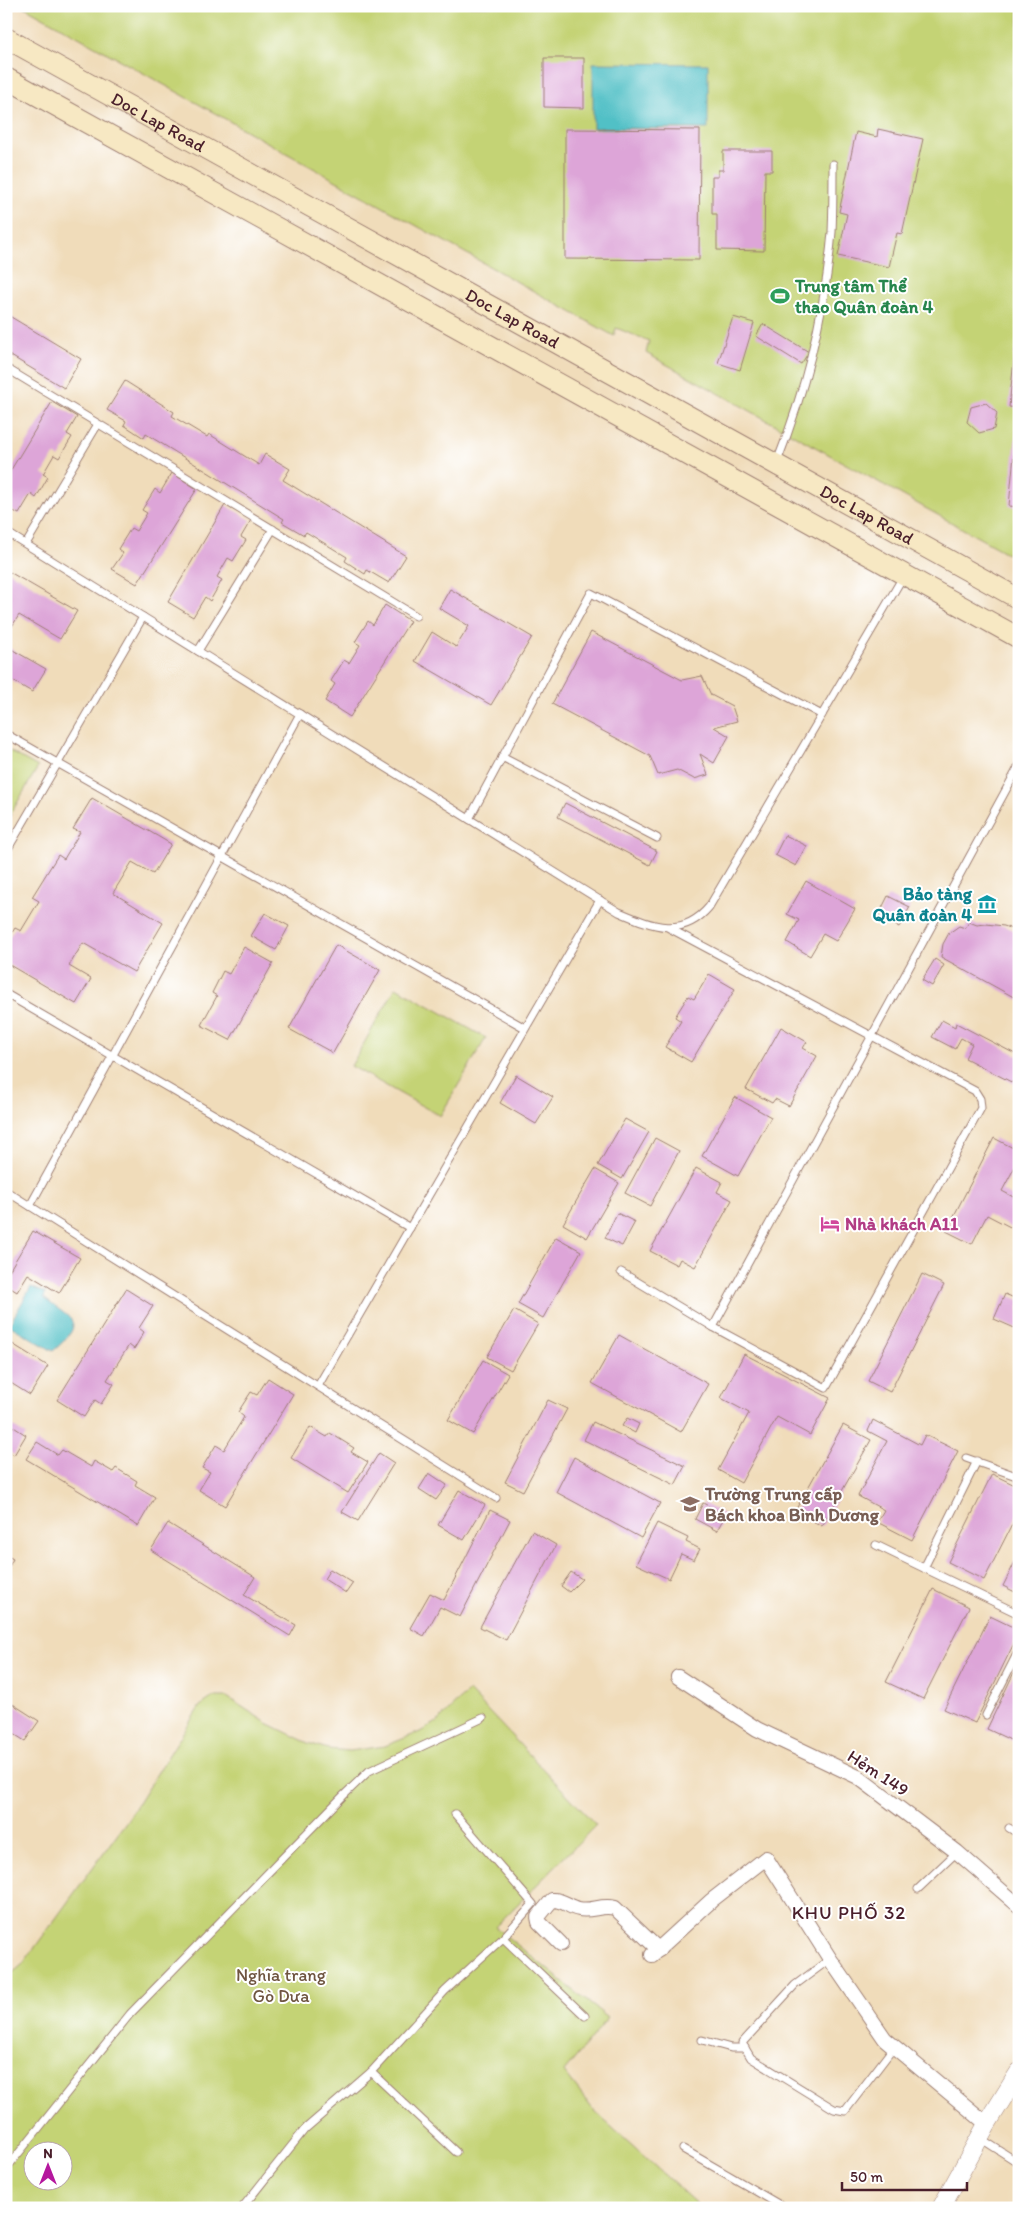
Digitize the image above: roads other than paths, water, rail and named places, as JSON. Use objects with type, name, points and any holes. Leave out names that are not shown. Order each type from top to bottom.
[{"type":"main road","name":"Doc Lap Road","points":[[6,38],[1019,599]]},
{"type":"main road","name":"Doc Lap Road","points":[[6,78],[1019,638]]},
{"type":"street","name":"Hẻm 149","points":[[678,1677],[757,1729],[858,1778],[957,1852],[1019,1906]]},
{"type":"street","points":[[561,1944],[538,1922],[538,1916],[552,1900],[557,1900],[580,1910],[609,1906],[614,1908],[656,1952],[712,1900],[766,1858],[830,1959],[885,2039],[983,2131]]},
{"type":"street","points":[[942,2208],[983,2131],[1019,2072]]},
{"type":"lane","points":[[776,465],[802,393],[823,306],[832,231],[833,164]]},
{"type":"lane","points":[[6,368],[416,616]]},
{"type":"lane","points":[[26,544],[98,424]]},
{"type":"lane","points":[[198,650],[273,530]]},
{"type":"lane","points":[[6,532],[600,900],[632,918],[669,928],[975,1091],[980,1099],[979,1112],[826,1388],[713,1327],[621,1272]]},
{"type":"lane","points":[[669,928],[697,919],[709,907],[904,574]]},
{"type":"lane","points":[[469,819],[591,593],[822,716]]},
{"type":"lane","points":[[6,852],[143,617]]},
{"type":"lane","points":[[30,1206],[300,714]]},
{"type":"lane","points":[[6,734],[525,1028]]},
{"type":"lane","points":[[502,757],[657,838]]},
{"type":"lane","points":[[713,1327],[1019,766]]},
{"type":"lane","points":[[318,1386],[600,900]]},
{"type":"lane","points":[[6,994],[410,1228]]},
{"type":"lane","points":[[6,1191],[496,1498]]},
{"type":"lane","points":[[966,1458],[1019,1477]]},
{"type":"lane","points":[[924,1568],[977,1461]]},
{"type":"lane","points":[[876,1545],[1019,1614]]},
{"type":"lane","points":[[986,1715],[1019,1650]]},
{"type":"lane","points":[[6,2169],[130,2014],[369,1771],[483,1718]]},
{"type":"lane","points":[[242,2208],[305,2129],[371,2072],[445,1991],[503,1938],[533,1904],[455,1814]]},
{"type":"lane","points":[[1009,1828],[1019,1834]]},
{"type":"lane","points":[[918,1889],[957,1852]]},
{"type":"lane","points":[[503,1938],[585,2016]]},
{"type":"lane","points":[[830,1959],[794,1985],[742,2043],[751,2058],[834,2109],[845,2111],[894,2047]]},
{"type":"lane","points":[[702,2040],[731,2048],[745,2048]]},
{"type":"lane","points":[[371,2072],[456,2152]]},
{"type":"lane","points":[[983,2131],[1019,2163]]},
{"type":"lane","points":[[683,2149],[785,2208]]},
{"type":"water","points":[[593,63],[708,64],[708,129],[593,128]]},
{"type":"water","points":[[31,1287],[45,1293],[44,1298],[72,1321],[73,1326],[70,1333],[53,1351],[9,1325]]},
{"type":"place","name":"Trung tâm Thể thao Quân đoàn 4","points":[[780,296]]},
{"type":"place","name":"Bảo tàng Quân đoàn 4","points":[[987,904]]},
{"type":"place","name":"Nhà khách A11","points":[[830,1224]]},
{"type":"place","name":"Trường Trung cấp Bách khoa Bình Dương","points":[[690,1504]]},
{"type":"district","name":"KHU PHỐ 32","points":[[849,1912]]},
{"type":"park label","name":"Nghĩa trang Gò Dưa","points":[[281,1985]]}]
